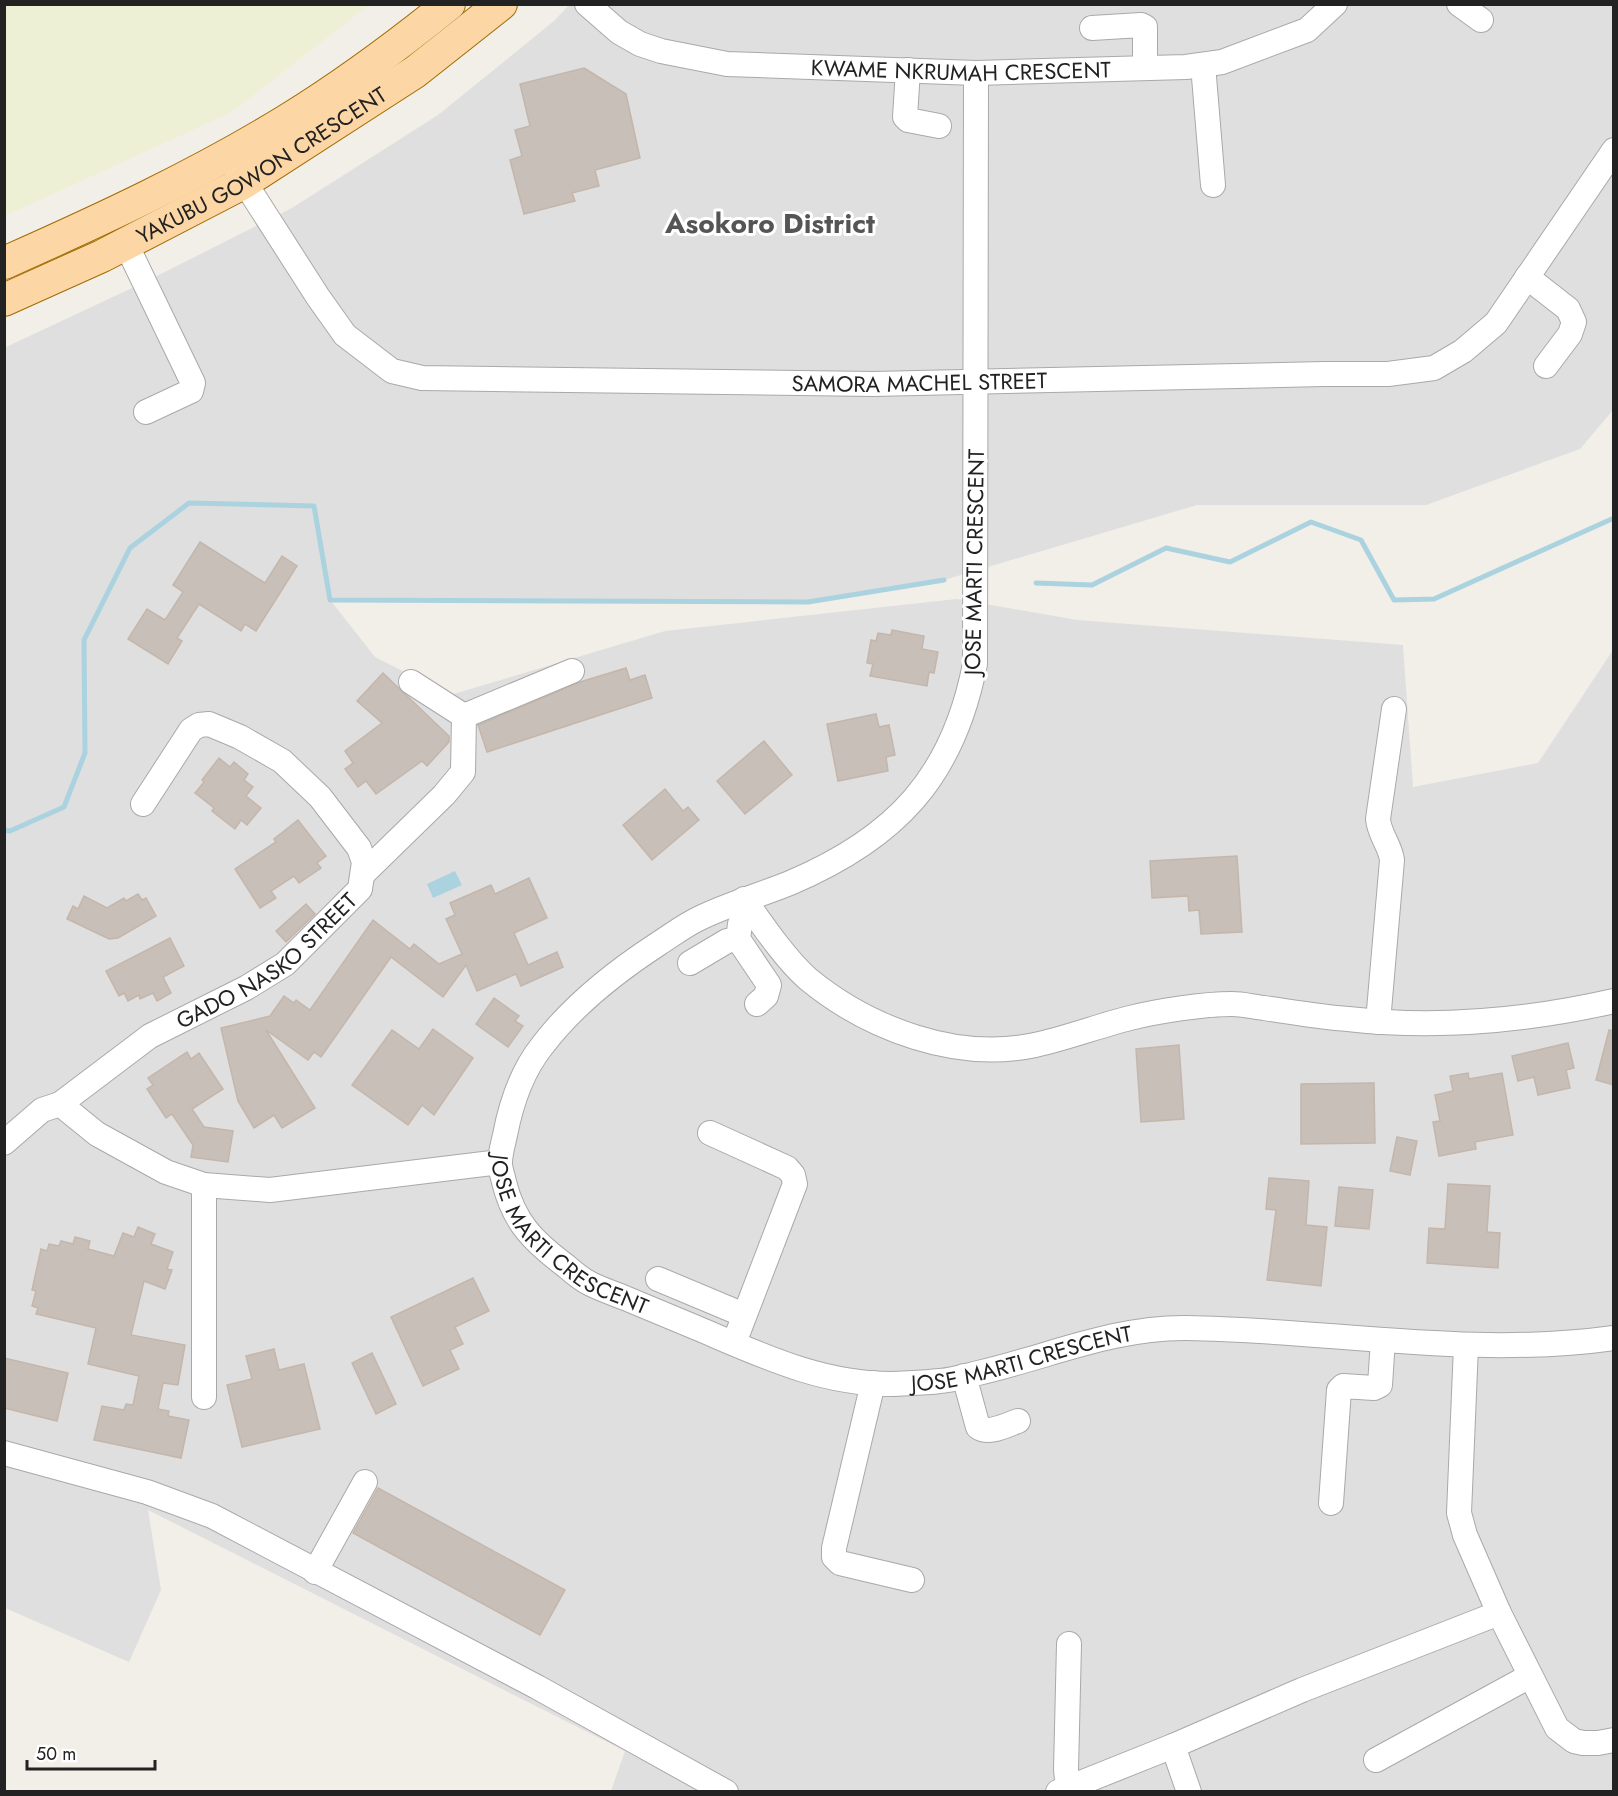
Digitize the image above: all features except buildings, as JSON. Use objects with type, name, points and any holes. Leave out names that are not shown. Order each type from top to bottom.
[{"type":"main road","name":"YAKUBU GOWON CRESCENT","points":[[4,263],[180,181],[287,121],[386,54],[449,4]]},
{"type":"main road","name":"YAKUBU GOWON CRESCENT","points":[[4,300],[126,243],[243,183],[415,72],[501,4]]},
{"type":"street","name":"KWAME NKRUMAH CRESCENT","points":[[587,4],[619,32],[640,44],[672,54],[727,64],[976,73],[1186,68],[1222,62],[1307,30],[1335,4]]},
{"type":"street","points":[[1459,4],[1481,20]]},
{"type":"street","points":[[1092,28],[1141,25],[1145,27],[1145,68]]},
{"type":"street","points":[[1203,65],[1213,184]]},
{"type":"street","points":[[908,70],[905,117],[908,120],[939,126]]},
{"type":"street","name":"JOSE MARTI CRESCENT","points":[[976,73],[975,664],[969,693],[959,722],[941,761],[926,785],[913,802],[878,834],[833,863],[747,902],[694,921],[630,962],[573,1010],[539,1049],[520,1083],[508,1116],[500,1162],[512,1209],[524,1229],[587,1283],[776,1362],[810,1373],[851,1381],[873,1383],[944,1381],[996,1369],[1084,1342],[1130,1332],[1160,1329],[1233,1330],[1466,1346],[1574,1343],[1614,1338]]},
{"type":"street","name":"SAMORA MACHEL STREET","points":[[227,155],[243,183],[345,335],[392,371],[422,378],[873,384],[1388,374],[1434,368],[1463,351],[1496,323],[1610,164]]},
{"type":"street","points":[[126,243],[193,382],[190,391],[146,412]]},
{"type":"street","points":[[1527,277],[1568,309],[1574,322],[1570,334],[1546,366]]},
{"type":"street","points":[[464,716],[572,671]]},
{"type":"street","points":[[411,682],[464,716]]},
{"type":"street","points":[[1378,1022],[1392,860],[1391,851],[1378,828],[1378,819],[1394,709]]},
{"type":"street","points":[[363,874],[444,795],[463,772],[464,716]]},
{"type":"street","name":"GADO NASKO STREET","points":[[4,1143],[42,1110],[60,1104],[150,1036],[246,988],[285,964],[360,889],[364,862],[359,848],[320,797],[282,760],[240,737],[209,724],[199,725],[191,730],[143,804]]},
{"type":"street","points":[[747,902],[738,939],[769,985],[766,996],[757,1004]]},
{"type":"street","points":[[747,902],[772,938],[806,978],[837,1001],[882,1024],[934,1043],[977,1050],[1034,1045],[1131,1017],[1186,1008],[1232,1004],[1378,1022],[1419,1024],[1499,1021],[1614,1001]]},
{"type":"street","points":[[690,963],[727,941],[738,939]]},
{"type":"street","points":[[60,1104],[97,1134],[136,1156],[166,1172],[204,1185],[270,1191],[500,1162]]},
{"type":"street","points":[[710,1133],[787,1168],[793,1175],[795,1184],[734,1343]]},
{"type":"street","points":[[204,1185],[204,1396]]},
{"type":"street","points":[[658,1279],[744,1315]]},
{"type":"street","points":[[1331,1503],[1339,1390],[1343,1386],[1374,1388],[1380,1385],[1383,1340]]},
{"type":"street","points":[[1466,1346],[1459,1513],[1465,1535],[1499,1613],[1557,1728],[1574,1741],[1583,1743],[1614,1740]]},
{"type":"street","points":[[964,1376],[978,1427],[983,1431],[990,1430],[1018,1421]]},
{"type":"street","points":[[873,1383],[834,1548],[834,1557],[840,1563],[912,1580]]},
{"type":"street","points":[[4,1453],[147,1492],[212,1516],[537,1687],[726,1791]]},
{"type":"street","points":[[315,1572],[364,1482]]},
{"type":"street","points":[[1063,1790],[1173,1746],[1302,1690],[1499,1613]]},
{"type":"street","points":[[1063,1790],[1066,1770],[1069,1644]]},
{"type":"street","points":[[1376,1760],[1530,1676]]},
{"type":"street","points":[[1173,1746],[1189,1791]]},
{"type":"shaded area","points":[[569,5],[1613,5],[1613,410],[1580,449],[1426,505],[1197,505],[944,580],[808,602],[331,601],[375,657],[450,695],[665,631],[957,599],[1077,620],[1403,645],[1413,787],[1538,763],[1613,650],[1613,1791],[611,1791],[625,1751],[148,1510],[161,1590],[129,1662],[5,1608],[4,348],[147,281],[292,208],[438,115],[554,21]]},
{"type":"green space","points":[[4,5],[369,5],[232,112],[5,216]]},
{"type":"water","points":[[455,871],[462,885],[433,898],[427,884]]},
{"type":"waterway","points":[[4,830],[10,831],[64,807],[85,753],[84,640],[130,548],[189,503],[314,506],[330,600],[808,602],[944,580]]},
{"type":"waterway","points":[[1036,583],[1092,585],[1166,548],[1230,562],[1311,522],[1361,540],[1394,600],[1434,599],[1614,518]]},
{"type":"district","name":"Asokoro District","points":[[770,223]]}]
